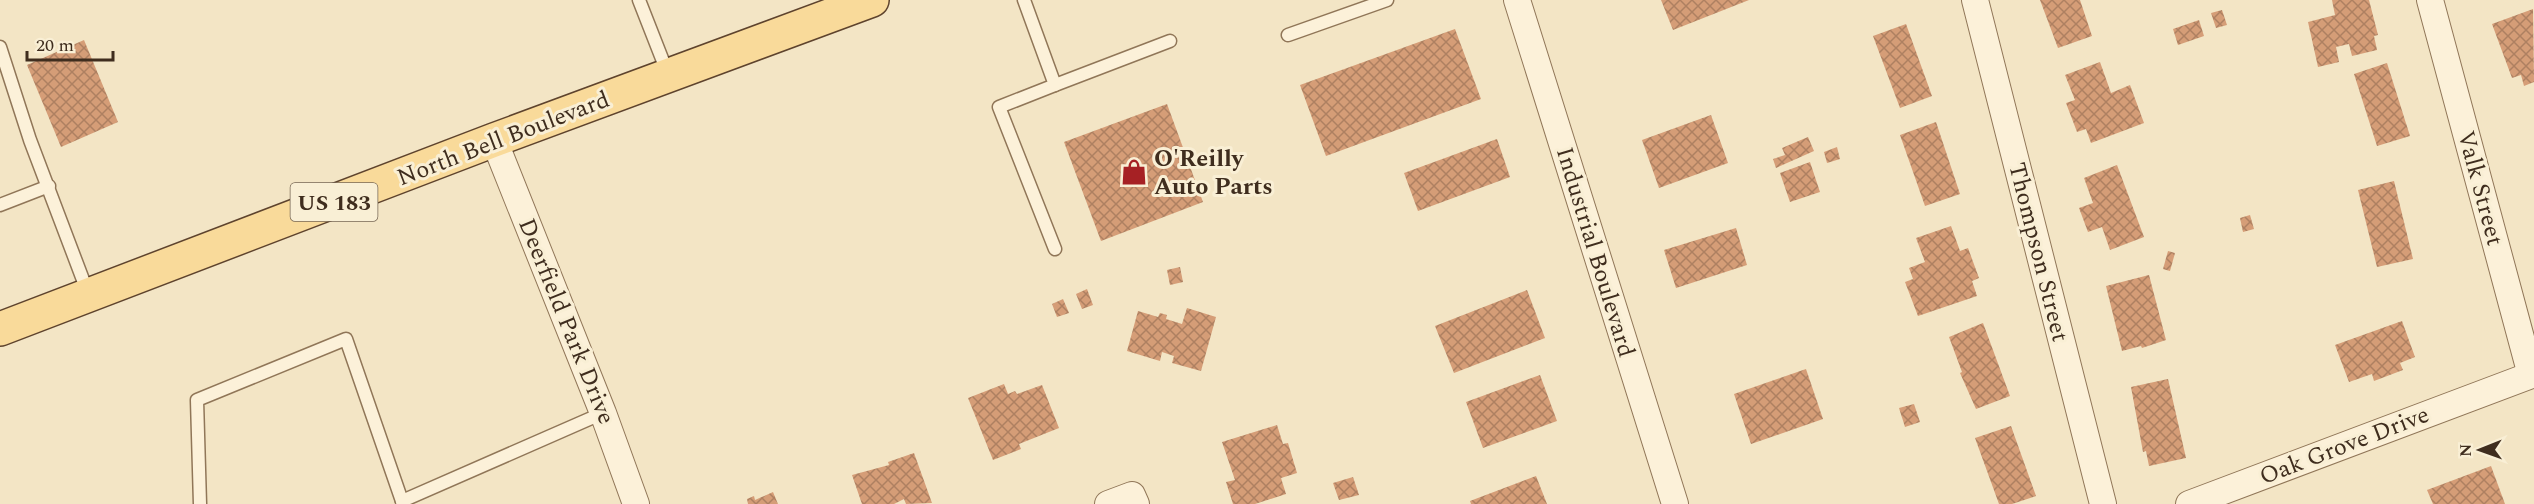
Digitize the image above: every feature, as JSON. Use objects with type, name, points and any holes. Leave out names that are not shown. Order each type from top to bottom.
[{"type":"main road","name":"North Bell Boulevard","points":[[0,329],[89,297],[494,140],[872,0]]},
{"type":"street","name":"Industrial Boulevard","points":[[1517,0],[1675,504]]},
{"type":"street","name":"Thompson Street","points":[[1975,0],[2103,504]]},
{"type":"street","name":"Valk Street","points":[[2430,0],[2532,375]]},
{"type":"street","name":"Deerfield Park Drive","points":[[494,140],[603,413],[636,504]]},
{"type":"street","name":"Oak Grove Drive","points":[[2188,504],[2532,375]]},
{"type":"street","points":[[1108,504],[1134,500]]},
{"type":"lane","points":[[639,0],[669,75]]},
{"type":"lane","points":[[1024,0],[1055,85]]},
{"type":"lane","points":[[1288,35],[1387,0]]},
{"type":"lane","points":[[1055,249],[999,107],[1170,41]]},
{"type":"lane","points":[[0,47],[30,140],[89,297]]},
{"type":"lane","points":[[0,205],[49,186]]},
{"type":"lane","points":[[200,504],[197,400],[346,339],[403,503],[603,413]]},
{"type":"building","points":[[1661,0],[1749,0],[1673,30]]},
{"type":"building","points":[[2040,0],[2080,0],[2092,36],[2058,48]]},
{"type":"building","points":[[2332,0],[2369,0],[2378,35],[2374,36],[2377,50],[2352,56],[2349,44],[2336,47],[2339,62],[2318,67],[2308,22],[2335,15]]},
{"type":"building","points":[[2533,9],[2534,82],[2524,86],[2521,75],[2512,78],[2492,24]]},
{"type":"building","points":[[2222,10],[2227,25],[2216,28],[2211,13]]},
{"type":"building","points":[[2199,20],[2204,36],[2178,45],[2173,29]]},
{"type":"building","points":[[1906,24],[1932,96],[1900,108],[1873,36]]},
{"type":"building","points":[[1455,29],[1481,99],[1326,156],[1300,85]]},
{"type":"building","points":[[84,40],[118,122],[61,147],[27,65]]},
{"type":"building","points":[[2100,62],[2111,93],[2130,85],[2144,123],[2091,143],[2086,129],[2077,132],[2066,103],[2075,100],[2065,75]]},
{"type":"building","points":[[2387,63],[2410,136],[2377,146],[2354,74]]},
{"type":"building","name":"O'Reilly Auto Parts","points":[[1167,104],[1203,202],[1101,241],[1064,142]]},
{"type":"building","points":[[1711,115],[1728,163],[1659,188],[1642,140]]},
{"type":"building","points":[[1936,122],[1960,194],[1925,206],[1900,135]]},
{"type":"building","points":[[1808,137],[1814,151],[1776,168],[1773,159],[1785,155],[1782,148]]},
{"type":"building","points":[[1497,139],[1510,177],[1418,211],[1404,173]]},
{"type":"building","points":[[1837,147],[1840,159],[1827,163],[1824,152]]},
{"type":"building","points":[[1810,162],[1820,192],[1790,202],[1780,173]]},
{"type":"building","points":[[2117,165],[2144,237],[2110,250],[2102,227],[2088,232],[2079,208],[2093,203],[2084,178]]},
{"type":"building","points":[[2394,181],[2413,259],[2377,267],[2358,190]]},
{"type":"building","points":[[2250,215],[2254,229],[2243,232],[2240,218]]},
{"type":"building","points":[[1951,226],[1960,251],[1968,248],[1979,278],[1972,281],[1977,296],[1918,316],[1905,282],[1913,279],[1909,268],[1925,262],[1916,238]]},
{"type":"building","points":[[1736,228],[1747,265],[1676,288],[1664,250]]},
{"type":"building","points":[[2168,251],[2175,253],[2170,271],[2163,269]]},
{"type":"building","points":[[1180,267],[1183,282],[1170,285],[1167,270]]},
{"type":"building","points":[[2149,275],[2166,340],[2142,348],[2141,346],[2122,351],[2106,286]]},
{"type":"building","points":[[1087,289],[1093,305],[1082,309],[1076,294]]},
{"type":"building","points":[[1527,290],[1545,338],[1454,373],[1435,326]]},
{"type":"building","points":[[1063,299],[1069,313],[1057,317],[1052,304]]},
{"type":"building","points":[[1187,308],[1216,317],[1201,371],[1172,363],[1174,356],[1162,352],[1160,361],[1127,351],[1138,311],[1158,317],[1160,313],[1167,315],[1166,319],[1182,324]]},
{"type":"building","points":[[2402,321],[2415,357],[2400,363],[2403,370],[2374,381],[2372,374],[2349,382],[2335,345]]},
{"type":"building","points":[[1983,323],[2010,396],[1976,409],[1960,373],[1962,372],[1949,337]]},
{"type":"building","points":[[1806,369],[1823,419],[1751,444],[1734,394]]},
{"type":"building","points":[[1540,375],[1557,421],[1483,448],[1466,402]]},
{"type":"building","points":[[2168,379],[2186,458],[2149,466],[2146,451],[2143,452],[2131,387]]},
{"type":"building","points":[[1004,384],[1008,394],[1015,391],[1017,394],[1042,385],[1059,428],[1019,444],[1021,449],[993,460],[968,398]]},
{"type":"building","points":[[1914,404],[1920,422],[1905,427],[1899,408]]},
{"type":"building","points":[[1277,425],[1283,444],[1288,443],[1297,473],[1281,478],[1286,494],[1255,504],[1233,504],[1226,482],[1235,480],[1222,442]]},
{"type":"building","points":[[2011,426],[2036,496],[2012,504],[1999,504],[1975,438]]},
{"type":"building","points":[[914,453],[932,503],[906,504],[904,499],[894,504],[862,504],[852,475],[889,465],[888,462]]},
{"type":"building","points":[[2491,466],[2505,504],[2433,504],[2427,490]]},
{"type":"building","points":[[1536,476],[1547,504],[1471,504],[1470,501]]},
{"type":"building","points":[[1353,477],[1359,495],[1339,500],[1333,483]]},
{"type":"building","points":[[773,492],[778,504],[748,504],[747,499],[754,496],[755,500]]},
{"type":"place","name":"O'Reilly Auto Parts","points":[[1134,172]]}]
